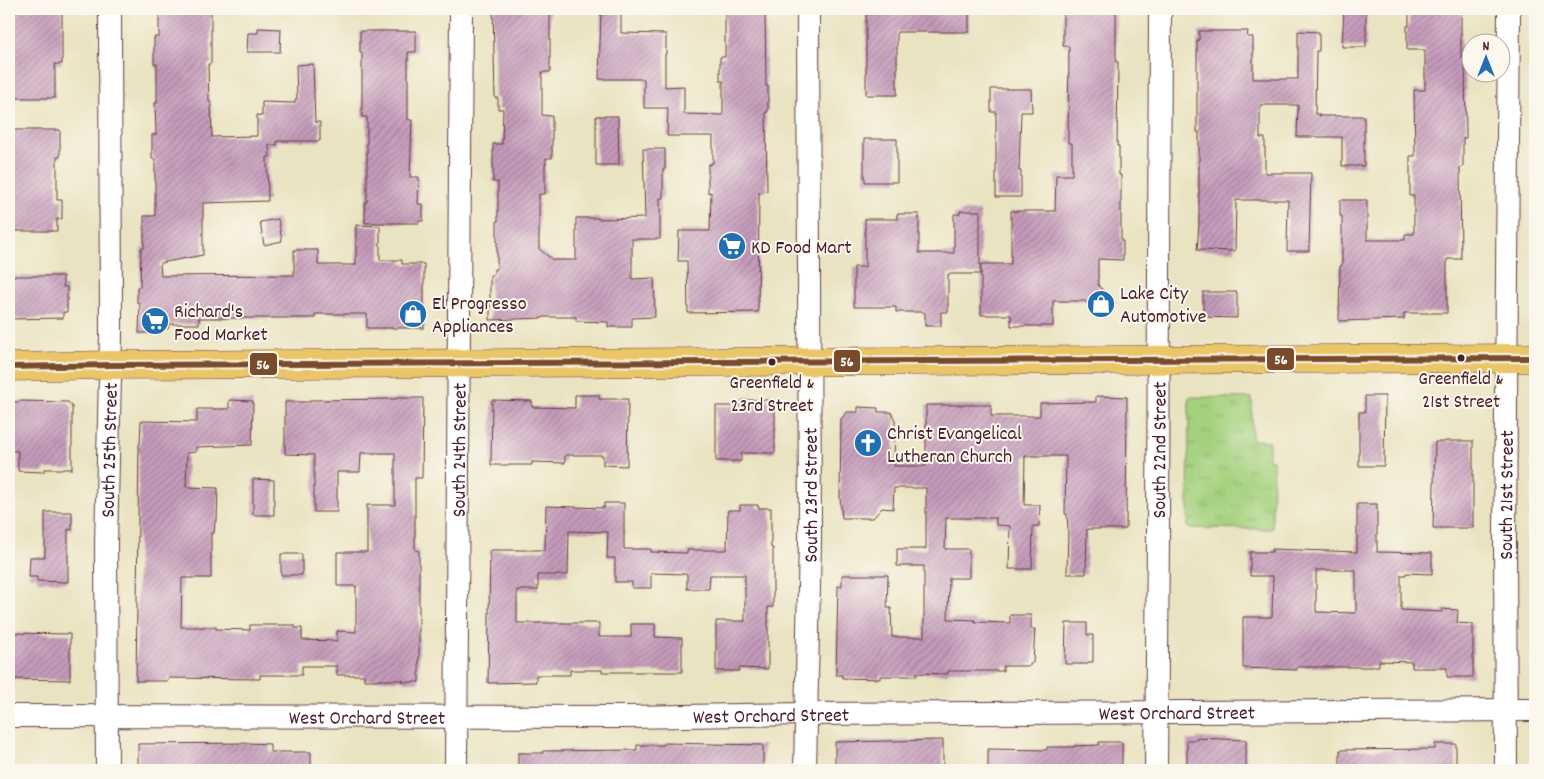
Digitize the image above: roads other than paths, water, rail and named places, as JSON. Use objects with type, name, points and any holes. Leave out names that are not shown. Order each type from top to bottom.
[{"type":"main road","points":[[9,367],[1535,358]]},
{"type":"street","name":"South 25th Street","points":[[107,770],[106,544],[110,365],[110,9]]},
{"type":"street","name":"South 24th Street","points":[[456,770],[461,9]]},
{"type":"street","name":"South 23rd Street","points":[[805,770],[810,540],[808,9]]},
{"type":"street","name":"South 22nd Street","points":[[1156,770],[1160,9]]},
{"type":"street","name":"South 21st Street","points":[[1506,770],[1505,539],[1508,9]]},
{"type":"street","name":"West Orchard Street","points":[[9,716],[456,718],[1157,711],[1535,710]]},
{"type":"place","name":"KD Food Mart","points":[[732,246]]},
{"type":"place","name":"Lake City Automotive","points":[[1101,304]]},
{"type":"place","name":"El Progresso Appliances","points":[[413,314]]},
{"type":"place","name":"Richard's Food Market","points":[[155,321]]},
{"type":"place","name":"Greenfield & 21st Street","points":[[1461,358]]},
{"type":"place","name":"Greenfield & 23rd Street","points":[[772,362]]},
{"type":"place","name":"Christ Evangelical Lutheran Church","points":[[868,443]]}]
